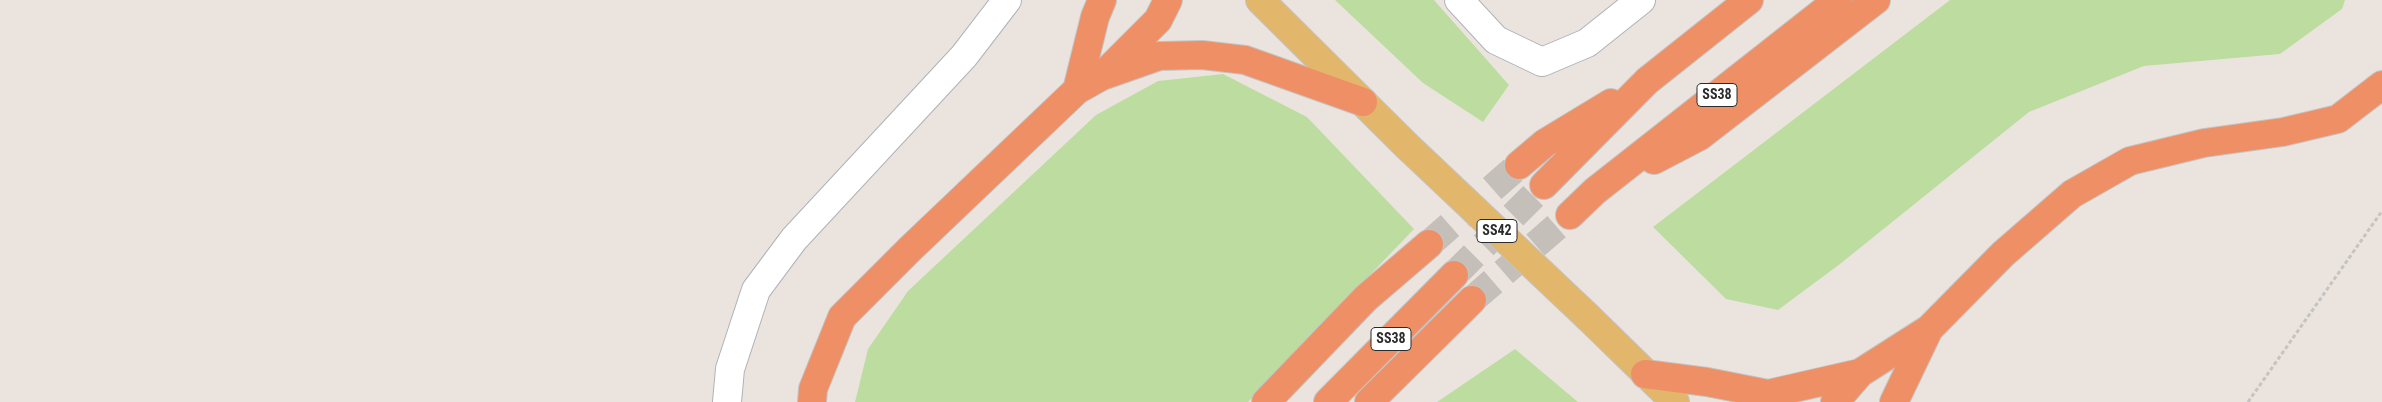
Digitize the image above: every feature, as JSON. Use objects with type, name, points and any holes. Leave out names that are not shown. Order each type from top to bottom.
[{"type":"highway","points":[[1102,76],[1158,20],[1168,0]]},
{"type":"highway","points":[[1544,185],[1647,81],[1749,0]]},
{"type":"highway","name":"SS38","points":[[1570,215],[1595,191],[1838,0]]},
{"type":"highway","points":[[1595,191],[1700,136],[1876,0]]},
{"type":"highway","points":[[1077,90],[1098,6]]},
{"type":"highway","points":[[812,402],[813,389],[842,317],[910,249],[1077,90],[1102,76],[1159,56],[1202,55],[1245,60],[1363,102]]},
{"type":"highway","points":[[1519,165],[1545,143],[1647,81]]},
{"type":"highway","points":[[1834,402],[1860,373],[1929,329],[2003,254],[2072,194],[2130,161],[2204,143],[2283,132],[2338,119],[2382,85]]},
{"type":"highway","points":[[1266,402],[1366,298],[1429,244]]},
{"type":"highway","name":"SS38","points":[[1328,402],[1454,275]]},
{"type":"highway","name":"SS38","points":[[1369,402],[1472,300]]},
{"type":"highway","points":[[1894,402],[1929,329]]},
{"type":"highway","points":[[1645,374],[1707,382],[1768,394],[1860,373]]},
{"type":"main road","name":"SS42","points":[[1260,0],[1406,144],[1675,402]]},
{"type":"street","points":[[727,402],[730,369],[756,290],[794,239],[964,56],[1007,0]]},
{"type":"street","points":[[1459,0],[1496,40],[1542,62],[1587,43],[1641,0]]},
{"type":"path","points":[[2248,402],[2382,211]]},
{"type":"green space","points":[[1335,0],[1434,0],[1509,85],[1483,122],[1423,83]]},
{"type":"green space","points":[[1950,0],[2345,0],[2342,9],[2280,54],[2144,66],[2029,112],[1840,264],[1778,310],[1726,299],[1653,227]]},
{"type":"green space","points":[[1223,74],[1307,117],[1414,229],[1248,402],[855,402],[868,349],[908,291],[1096,115],[1158,81]]},
{"type":"green space","points":[[1515,349],[1578,402],[1437,402]]},
{"type":"tunnel","points":[[1429,244],[1519,165]]},
{"type":"tunnel","points":[[1454,275],[1544,185]]},
{"type":"tunnel","points":[[1472,300],[1570,215]]}]
